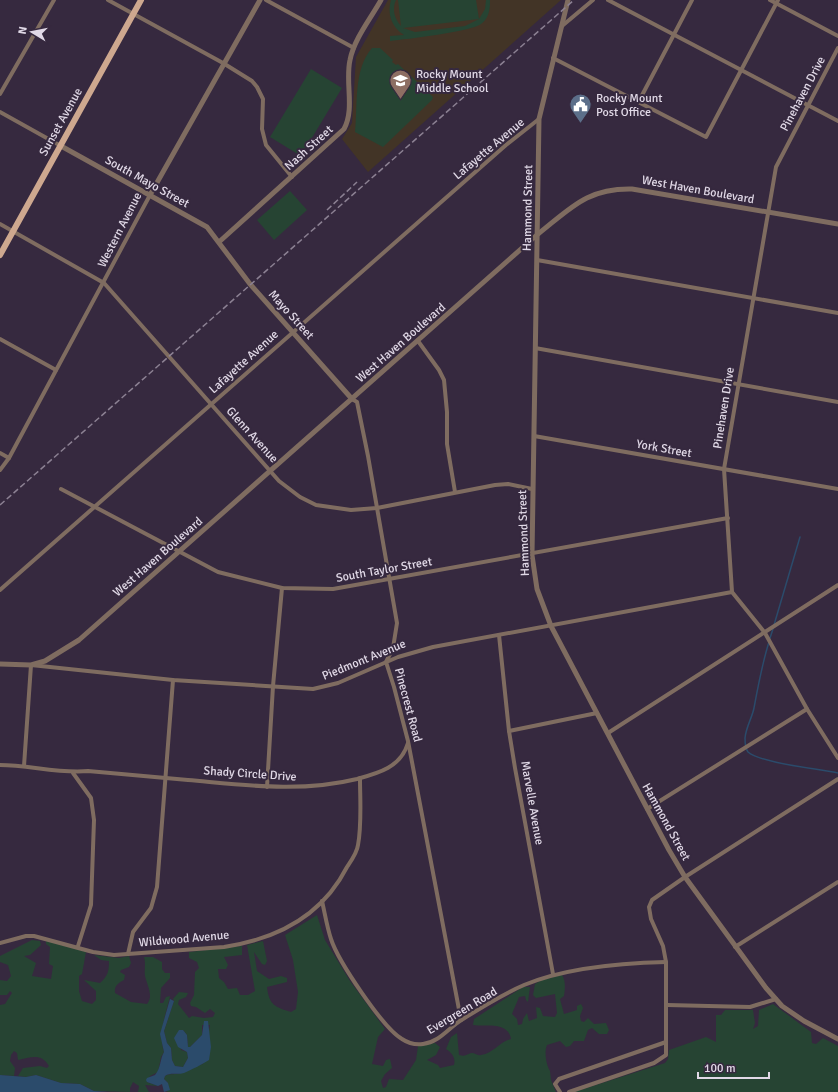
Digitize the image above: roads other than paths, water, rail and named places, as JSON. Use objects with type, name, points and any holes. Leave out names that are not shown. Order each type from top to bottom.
[{"type":"main road","name":"Sunset Avenue","points":[[0,255],[141,0]]},
{"type":"street","points":[[0,94],[54,0]]},
{"type":"street","points":[[108,0],[223,63],[257,87],[264,104],[263,137],[271,153],[292,177]]},
{"type":"street","name":"Western Avenue","points":[[0,470],[9,458],[150,195],[223,63],[260,0]]},
{"type":"street","points":[[266,0],[354,48]]},
{"type":"street","name":"Nash Street","points":[[218,242],[340,135],[346,125],[349,109],[349,62],[354,48],[381,0]]},
{"type":"street","name":"Hammond Street","points":[[568,0],[553,58],[540,119],[532,489],[532,555],[537,589],[551,626],[647,809],[685,876],[736,947],[782,1006],[804,1021],[838,1039]]},
{"type":"street","points":[[561,26],[593,0]]},
{"type":"street","points":[[608,0],[838,121]]},
{"type":"street","points":[[639,101],[692,0]]},
{"type":"street","points":[[770,0],[777,2],[838,36]]},
{"type":"street","points":[[553,58],[639,101],[706,137],[777,2]]},
{"type":"street","name":"Pinehaven Drive","points":[[732,592],[724,469],[752,298],[776,168],[838,48]]},
{"type":"street","points":[[0,112],[61,146]]},
{"type":"street","name":"Lafayette Avenue","points":[[0,590],[506,145],[540,119]]},
{"type":"street","name":"South Mayo Street","points":[[61,146],[207,227],[218,242]]},
{"type":"street","name":"West Haven Boulevard","points":[[31,665],[57,656],[79,640],[538,234],[587,196],[613,189],[632,189],[838,224]]},
{"type":"street","name":"Glenn Avenue","points":[[0,224],[104,283],[279,481],[300,497],[316,505],[346,510],[377,508],[455,492],[508,484],[532,489]]},
{"type":"street","name":"Mayo Street","points":[[218,242],[250,284],[352,399]]},
{"type":"street","points":[[536,260],[838,313]]},
{"type":"street","points":[[0,339],[56,370]]},
{"type":"street","points":[[418,341],[439,370],[444,380],[446,397],[447,444],[455,492]]},
{"type":"street","points":[[535,348],[838,402]]},
{"type":"street","name":"Pinecrest Road","points":[[352,399],[357,402],[397,623],[393,648],[386,662],[408,741],[462,1020]]},
{"type":"street","name":"York Street","points":[[534,436],[838,489]]},
{"type":"street","points":[[0,453],[9,458]]},
{"type":"street","name":"South Taylor Street","points":[[61,490],[95,506],[218,572],[282,588],[333,589],[532,555],[728,518]]},
{"type":"street","points":[[608,733],[838,585]]},
{"type":"street","points":[[267,787],[273,686],[282,588]]},
{"type":"street","points":[[732,592],[765,633],[807,709],[838,758]]},
{"type":"street","name":"Piedmont Avenue","points":[[0,664],[31,665],[173,680],[313,690],[323,688],[419,650],[732,592]]},
{"type":"street","name":"Marvelle Avenue","points":[[499,635],[509,731],[553,974]]},
{"type":"street","points":[[0,765],[24,766],[31,665]]},
{"type":"street","points":[[128,954],[133,932],[154,901],[166,778],[173,680]]},
{"type":"street","points":[[647,809],[807,709]]},
{"type":"street","points":[[509,731],[597,713]]},
{"type":"street","name":"Shady Circle Drive","points":[[24,766],[73,773],[88,771],[267,787],[314,787],[360,778],[394,765],[401,758],[408,741]]},
{"type":"street","points":[[73,773],[91,798],[94,820],[90,905],[78,946]]},
{"type":"street","name":"Wildwood Avenue","points":[[0,943],[26,936],[34,936],[78,946],[104,954],[128,954],[203,949],[236,945],[285,930],[311,912],[334,890],[358,847],[360,778]]},
{"type":"street","points":[[569,1092],[658,1061],[666,1055],[666,962],[663,946],[651,918],[649,907],[652,900],[685,876],[838,779]]},
{"type":"street","points":[[736,947],[838,882]]},
{"type":"street","name":"Evergreen Road","points":[[322,901],[331,939],[339,957],[371,1005],[392,1031],[402,1039],[412,1044],[422,1044],[439,1038],[462,1020],[523,986],[553,974],[638,963],[666,962]]},
{"type":"street","points":[[667,1005],[750,1007],[776,999]]},
{"type":"street","points":[[560,1092],[555,1084],[559,1079],[666,1042]]},
{"type":"water","points":[[170,999],[174,1001],[164,1031],[167,1043],[171,1048],[172,1060],[175,1066],[183,1067],[188,1058],[187,1052],[178,1047],[174,1038],[179,1030],[183,1030],[187,1035],[188,1047],[190,1047],[202,1035],[204,1021],[208,1021],[211,1047],[209,1060],[206,1062],[184,1073],[169,1074],[165,1076],[164,1079],[168,1083],[170,1090],[164,1092],[162,1084],[158,1086],[147,1082],[146,1080],[147,1078],[155,1075],[157,1072],[164,1052],[160,1034]]},
{"type":"water","points":[[0,1075],[26,1077],[36,1075],[61,1083],[80,1084],[94,1091],[108,1092],[0,1092]]},
{"type":"waterway","points":[[774,625],[800,537]]},
{"type":"waterway","points":[[770,638],[773,629]]},
{"type":"waterway","points":[[769,642],[762,667],[753,712],[745,738],[748,752],[755,756],[777,762],[838,773]]},
{"type":"railway","points":[[0,505],[574,0]]},
{"type":"railway","points":[[327,210],[357,182]]},
{"type":"place","name":"Rocky Mount Middle School","points":[[401,100]]},
{"type":"place","name":"Rocky Mount Post Office","points":[[580,124]]}]
